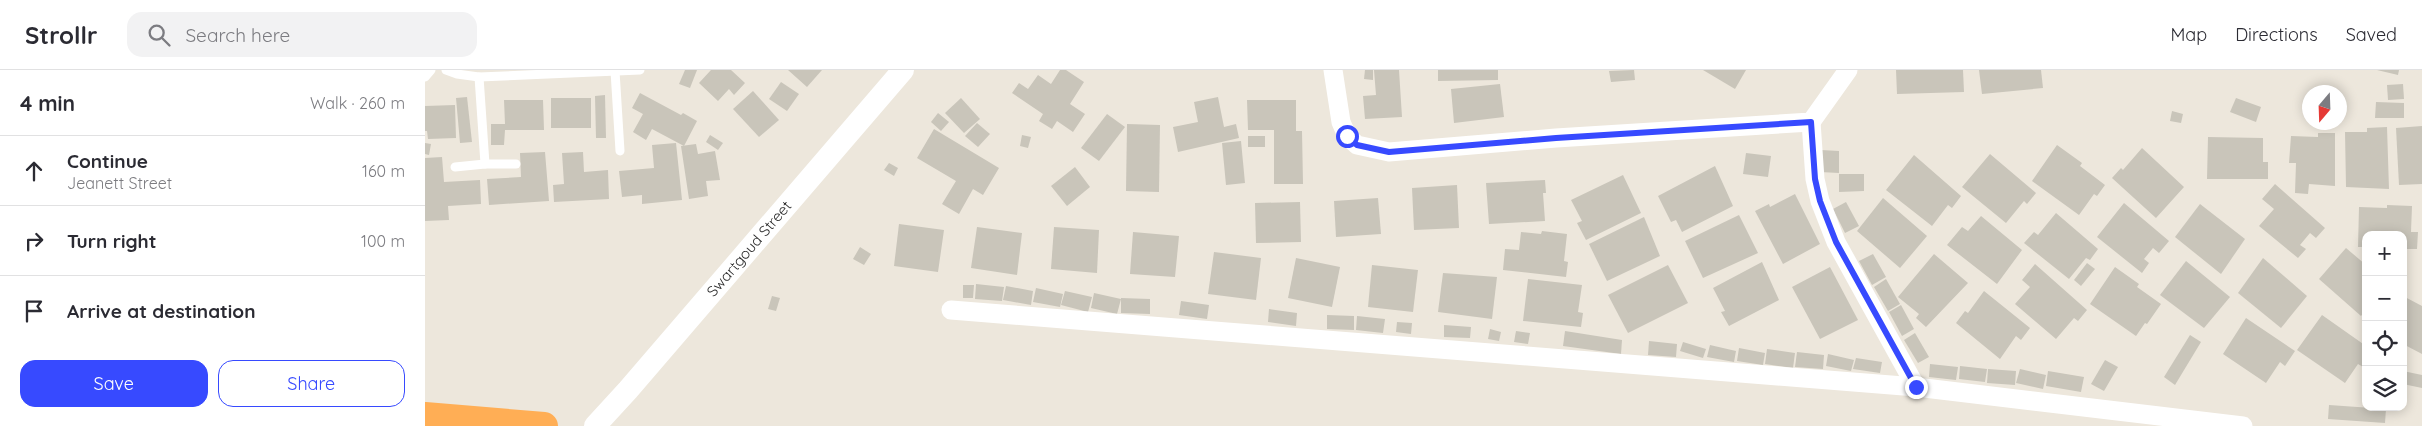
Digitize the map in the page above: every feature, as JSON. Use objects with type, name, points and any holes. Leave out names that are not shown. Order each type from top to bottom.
[{"type":"highway","points":[[425,416],[544,426]]},
{"type":"street","name":"Swartgoud Street","points":[[595,426],[903,70]]},
{"type":"street","points":[[1333,70],[1341,122],[1347,136],[1357,145],[1389,152],[1556,138],[1811,122]]},
{"type":"street","points":[[1848,70],[1811,122],[1815,179],[1820,201],[1833,234],[1916,387]]},
{"type":"street","points":[[951,310],[1916,387],[2243,426]]},
{"type":"lane","points":[[425,77],[431,70]]},
{"type":"lane","points":[[446,70],[457,74],[479,77],[549,72],[640,70]]},
{"type":"lane","points":[[615,71],[620,152]]},
{"type":"lane","points":[[479,77],[485,164]]},
{"type":"lane","points":[[455,167],[485,164],[516,164]]},
{"type":"building","points":[[685,70],[697,70],[690,88],[679,84]]},
{"type":"building","points":[[711,70],[731,70],[745,83],[734,95],[729,89],[718,101],[699,83]]},
{"type":"building","points":[[788,70],[822,70],[807,87]]},
{"type":"building","points":[[1060,70],[1066,70],[1084,82],[1070,104],[1085,114],[1073,132],[1057,121],[1052,129],[1039,121],[1043,114],[1012,93],[1019,83],[1028,89],[1038,75],[1051,84]]},
{"type":"building","points":[[1365,70],[1373,70],[1373,80],[1364,79]]},
{"type":"building","points":[[1374,70],[1399,70],[1402,117],[1365,119],[1363,96],[1376,95]]},
{"type":"building","points":[[1438,70],[1498,70],[1498,80],[1438,81]]},
{"type":"building","points":[[1634,70],[1635,80],[1611,82],[1609,71]]},
{"type":"building","points":[[1703,70],[1746,70],[1735,89]]},
{"type":"building","points":[[1896,70],[1963,70],[1964,92],[1897,94]]},
{"type":"building","points":[[1979,70],[2041,70],[2043,88],[1982,94]]},
{"type":"building","points":[[2377,70],[2399,70],[2398,75]]},
{"type":"building","points":[[781,82],[799,94],[787,111],[769,99]]},
{"type":"building","points":[[1500,84],[1504,117],[1454,123],[1451,89]]},
{"type":"building","points":[[2403,84],[2404,99],[2388,100],[2387,85]]},
{"type":"building","points":[[753,91],[779,120],[759,137],[733,109]]},
{"type":"building","points":[[640,93],[681,115],[683,113],[697,121],[684,146],[652,129],[646,140],[633,132],[643,114],[632,108]]},
{"type":"building","points":[[605,95],[606,138],[596,138],[595,96]]},
{"type":"building","points":[[467,97],[472,142],[460,143],[456,98]]},
{"type":"building","points":[[1218,97],[1224,127],[1236,124],[1239,138],[1178,152],[1173,127],[1198,122],[1194,102]]},
{"type":"building","points":[[551,98],[591,98],[591,128],[551,128]]},
{"type":"building","points":[[961,98],[980,119],[964,133],[945,113]]},
{"type":"building","points":[[2236,98],[2261,107],[2256,122],[2230,112]]},
{"type":"building","points":[[504,100],[543,100],[544,130],[505,130],[504,145],[491,145],[491,124],[505,124]]},
{"type":"building","points":[[1247,100],[1296,100],[1296,131],[1302,131],[1303,184],[1274,184],[1274,130],[1248,130]]},
{"type":"building","points":[[2376,102],[2404,103],[2404,118],[2375,118]]},
{"type":"building","points":[[455,105],[456,138],[428,139],[427,131],[425,131],[425,106]]},
{"type":"building","points":[[2172,111],[2183,114],[2181,123],[2170,121]]},
{"type":"building","points":[[938,113],[949,122],[941,131],[931,122]]},
{"type":"building","points":[[1107,114],[1125,127],[1099,161],[1081,148]]},
{"type":"building","points":[[977,123],[990,134],[978,147],[965,136]]},
{"type":"building","points":[[1127,124],[1160,125],[1159,192],[1126,191]]},
{"type":"building","points":[[2422,126],[2422,184],[2399,185],[2396,128]]},
{"type":"building","points":[[2387,127],[2389,189],[2346,187],[2345,132],[2367,132],[2367,128]]},
{"type":"building","points":[[934,129],[999,168],[983,195],[973,189],[959,214],[942,204],[956,181],[917,158]]},
{"type":"building","points":[[2318,133],[2335,133],[2335,186],[2309,184],[2308,194],[2295,193],[2296,163],[2289,163],[2291,136],[2318,137]]},
{"type":"building","points":[[710,135],[723,143],[718,150],[706,142]]},
{"type":"building","points":[[1022,135],[1031,137],[1028,148],[1020,146]]},
{"type":"building","points":[[1248,136],[1265,136],[1265,147],[1248,147]]},
{"type":"building","points":[[2208,137],[2263,138],[2263,162],[2268,162],[2268,179],[2207,179]]},
{"type":"building","points":[[1241,141],[1245,183],[1226,185],[1222,143]]},
{"type":"building","points":[[425,143],[431,144],[429,155],[425,154]]},
{"type":"building","points":[[676,143],[682,200],[642,204],[642,195],[622,197],[619,171],[654,168],[652,145]]},
{"type":"building","points":[[696,144],[698,154],[715,151],[720,180],[706,181],[708,196],[689,199],[681,146]]},
{"type":"building","points":[[2057,145],[2082,163],[2080,166],[2105,185],[2097,196],[2094,194],[2079,215],[2032,181]]},
{"type":"building","points":[[2142,148],[2184,187],[2156,218],[2112,178],[2121,168],[2123,170]]},
{"type":"building","points":[[1821,150],[1839,151],[1839,173],[1820,172]]},
{"type":"building","points":[[545,152],[549,201],[489,205],[487,179],[521,177],[520,153]]},
{"type":"building","points":[[583,152],[584,172],[608,170],[609,199],[554,202],[553,185],[564,184],[562,153]]},
{"type":"building","points":[[1746,153],[1771,156],[1768,177],[1743,174]]},
{"type":"building","points":[[1990,154],[2036,193],[2027,204],[2024,201],[2006,223],[1962,187]]},
{"type":"building","points":[[1914,155],[1961,196],[1952,208],[1948,205],[1932,226],[1886,190]]},
{"type":"building","points":[[442,157],[444,182],[480,180],[481,204],[448,206],[449,220],[425,221],[425,158]]},
{"type":"building","points":[[889,163],[898,168],[894,176],[884,170]]},
{"type":"building","points":[[1715,166],[1733,206],[1682,232],[1676,220],[1671,222],[1658,196]]},
{"type":"building","points":[[1075,167],[1090,187],[1067,206],[1051,186]]},
{"type":"building","points":[[1839,174],[1864,174],[1864,191],[1839,192]]},
{"type":"building","points":[[1623,175],[1641,213],[1586,240],[1577,223],[1582,221],[1571,200]]},
{"type":"building","points":[[1545,180],[1546,193],[1543,193],[1545,221],[1489,224],[1486,183]]},
{"type":"building","points":[[2275,184],[2325,228],[2316,238],[2310,233],[2300,245],[2306,249],[2298,258],[2259,226],[2274,209],[2262,199]]},
{"type":"building","points":[[1457,185],[1459,228],[1414,230],[1412,188]]},
{"type":"building","points":[[1795,194],[1820,244],[1783,264],[1755,211],[1769,204],[1770,207]]},
{"type":"building","points":[[1378,198],[1381,234],[1336,237],[1334,201]]},
{"type":"building","points":[[1883,198],[1927,236],[1900,268],[1857,231]]},
{"type":"building","points":[[1300,202],[1301,242],[1256,243],[1255,203]]},
{"type":"building","points":[[1846,202],[1859,226],[1845,233],[1833,209]]},
{"type":"building","points":[[2124,203],[2169,241],[2159,253],[2153,248],[2144,259],[2149,263],[2142,273],[2097,237]]},
{"type":"building","points":[[2200,204],[2245,239],[2221,274],[2175,237]]},
{"type":"building","points":[[2387,205],[2412,206],[2411,232],[2418,232],[2417,249],[2407,249],[2407,231],[2362,231],[2362,247],[2358,247],[2359,207],[2387,208]]},
{"type":"building","points":[[2056,213],[2098,249],[2090,260],[2086,258],[2069,279],[2024,243],[2034,232],[2038,235]]},
{"type":"building","points":[[1739,215],[1758,253],[1703,278],[1685,241]]},
{"type":"building","points":[[1981,216],[2022,250],[1997,284],[1947,245],[1962,227],[1968,231]]},
{"type":"building","points":[[1644,217],[1660,256],[1607,281],[1589,244]]},
{"type":"building","points":[[899,224],[944,230],[938,272],[894,266]]},
{"type":"building","points":[[977,227],[1022,233],[1017,275],[971,268]]},
{"type":"building","points":[[1054,227],[1099,230],[1097,273],[1051,269]]},
{"type":"building","points":[[1542,231],[1567,234],[1564,261],[1568,262],[1566,277],[1503,270],[1505,249],[1519,250],[1521,232],[1541,234]]},
{"type":"building","points":[[1133,232],[1179,236],[1175,277],[1130,274]]},
{"type":"building","points":[[860,247],[871,254],[864,265],[853,259]]},
{"type":"building","points":[[2346,248],[2362,262],[2361,316],[2319,279]]},
{"type":"building","points":[[1214,252],[1261,258],[1256,300],[1208,294]]},
{"type":"building","points":[[1873,254],[1886,277],[1872,285],[1859,261]]},
{"type":"building","points":[[1934,254],[1968,283],[1926,327],[1916,318],[1919,314],[1898,297]]},
{"type":"building","points":[[1296,258],[1340,267],[1332,307],[1288,298]]},
{"type":"building","points":[[2263,258],[2307,296],[2281,328],[2238,293]]},
{"type":"building","points":[[2186,261],[2230,297],[2204,328],[2160,295]]},
{"type":"building","points":[[1762,262],[1779,300],[1729,326],[1721,312],[1725,311],[1713,288]]},
{"type":"building","points":[[2087,263],[2095,269],[2081,286],[2074,280]]},
{"type":"building","points":[[2035,264],[2087,310],[2078,321],[2074,318],[2056,339],[2015,304],[2030,287],[2022,280]]},
{"type":"building","points":[[1372,265],[1418,270],[1413,312],[1368,307]]},
{"type":"building","points":[[1668,265],[1688,303],[1628,333],[1608,295]]},
{"type":"building","points":[[1830,267],[1858,320],[1820,339],[1792,287]]},
{"type":"building","points":[[2115,267],[2139,284],[2137,287],[2161,304],[2136,336],[2090,304]]},
{"type":"building","points":[[1443,273],[1497,277],[1492,319],[1438,312]]},
{"type":"building","points":[[1528,279],[1582,285],[1578,312],[1583,313],[1581,327],[1523,321]]},
{"type":"building","points":[[1886,279],[1900,304],[1888,311],[1874,287]]},
{"type":"building","points":[[976,284],[1004,287],[1002,301],[975,299]]},
{"type":"building","points":[[963,285],[974,285],[973,298],[963,298]]},
{"type":"building","points":[[1006,286],[1033,291],[1031,305],[1003,300]]},
{"type":"building","points":[[1036,288],[1063,294],[1060,307],[1033,302]]},
{"type":"building","points":[[1065,291],[1092,297],[1088,312],[1061,305]]},
{"type":"building","points":[[1984,291],[2030,328],[2021,340],[2016,336],[2000,359],[1956,323],[1965,311],[1968,313]]},
{"type":"building","points":[[1094,293],[1121,299],[1117,314],[1091,308]]},
{"type":"building","points":[[772,296],[780,298],[776,311],[768,309]]},
{"type":"building","points":[[1121,298],[1150,299],[1150,314],[1121,313]]},
{"type":"building","points":[[2407,298],[2422,306],[2422,354],[2407,346]]},
{"type":"building","points":[[1181,301],[1209,305],[1207,319],[1179,315]]},
{"type":"building","points":[[1901,305],[1914,329],[1902,336],[1889,312]]},
{"type":"building","points":[[1269,309],[1297,313],[1296,326],[1268,322]]},
{"type":"building","points":[[1327,315],[1354,316],[1354,330],[1327,329]]},
{"type":"building","points":[[2322,315],[2362,343],[2362,366],[2358,364],[2345,383],[2297,350]]},
{"type":"building","points":[[1357,316],[1385,319],[1383,333],[1356,330]]},
{"type":"building","points":[[2246,318],[2295,351],[2285,366],[2280,362],[2266,383],[2223,354]]},
{"type":"building","points":[[1397,322],[1412,323],[1411,334],[1396,332]]},
{"type":"building","points":[[1444,325],[1471,327],[1470,338],[1444,337]]},
{"type":"building","points":[[1490,329],[1501,332],[1499,341],[1488,339]]},
{"type":"building","points":[[1516,331],[1530,333],[1528,344],[1514,342]]},
{"type":"building","points":[[1565,331],[1622,340],[1621,354],[1563,346]]},
{"type":"building","points":[[1915,333],[1929,357],[1918,363],[1904,340]]},
{"type":"building","points":[[2190,335],[2201,342],[2175,385],[2164,377]]},
{"type":"building","points":[[1649,341],[1677,344],[1676,357],[1648,355]]},
{"type":"building","points":[[1683,342],[1706,349],[1703,358],[1680,351]]},
{"type":"building","points":[[1710,345],[1736,351],[1734,362],[1707,357]]},
{"type":"building","points":[[1739,348],[1765,353],[1763,365],[1737,361]]},
{"type":"building","points":[[1767,349],[1795,353],[1793,368],[1765,364]]},
{"type":"building","points":[[1797,352],[1824,355],[1823,369],[1795,367]]},
{"type":"building","points":[[1828,354],[1854,360],[1851,371],[1826,366]]},
{"type":"building","points":[[1856,358],[1882,362],[1880,373],[1853,369]]},
{"type":"building","points":[[2105,360],[2118,367],[2104,391],[2091,384]]},
{"type":"building","points":[[1930,364],[1958,367],[1956,380],[1929,377]]},
{"type":"building","points":[[1960,366],[1987,369],[1985,382],[1959,379]]},
{"type":"building","points":[[1988,369],[2016,371],[2015,385],[1987,383]]},
{"type":"building","points":[[2020,369],[2046,375],[2043,389],[2016,383]]},
{"type":"building","points":[[2048,371],[2084,377],[2081,392],[2046,386]]},
{"type":"building","points":[[2407,372],[2422,375],[2422,388],[2407,385]]},
{"type":"building","points":[[2329,405],[2362,407],[2362,411],[2386,411],[2385,423],[2328,419]]},
{"type":"route","points":[[1347,136],[1357,145],[1370,150],[1389,152],[1556,138],[1811,122],[1815,179],[1820,201],[1836,242],[1916,387]]}]
